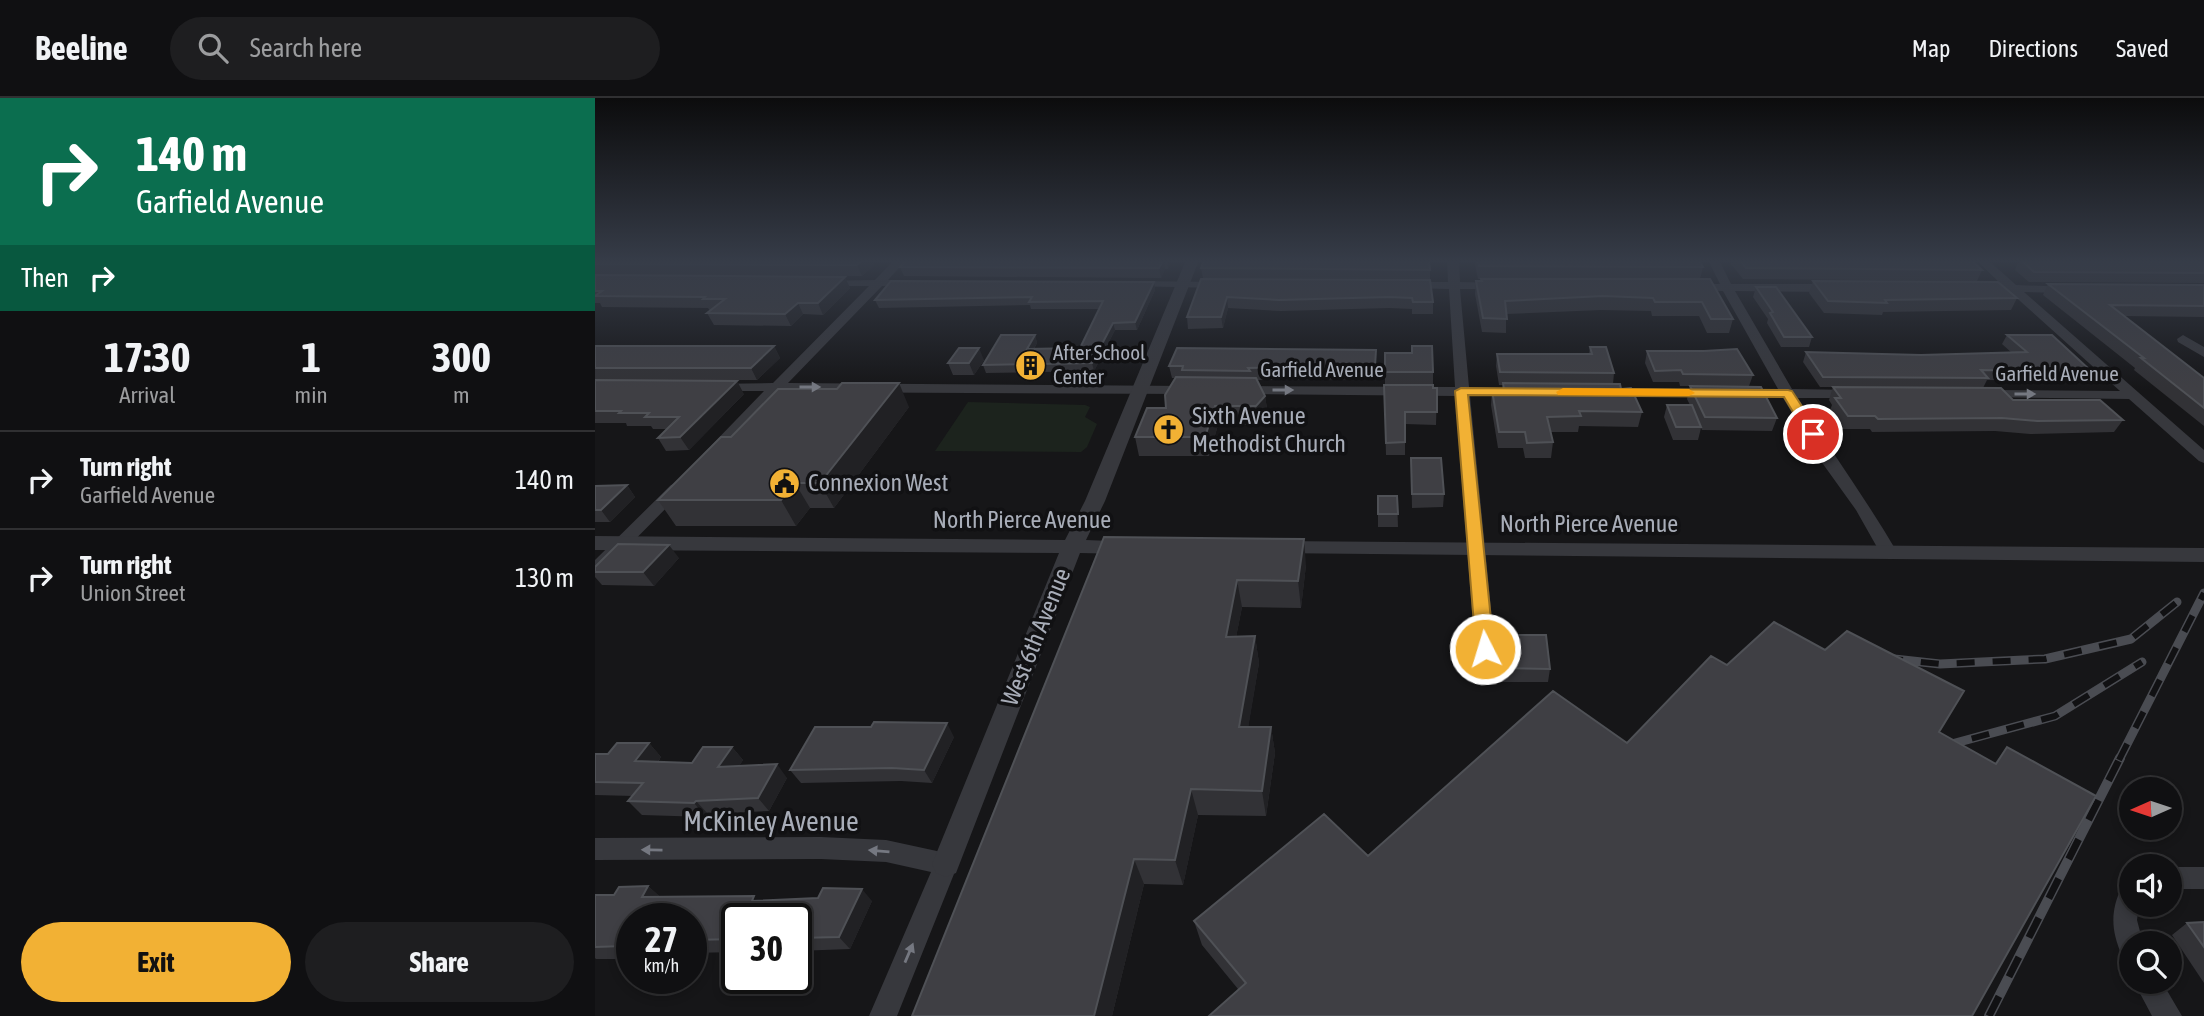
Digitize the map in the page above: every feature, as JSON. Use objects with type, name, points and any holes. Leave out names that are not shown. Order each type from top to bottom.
[{"type":"street","points":[[595,570],[860,303]]},
{"type":"street","name":"West 6th Avenue","points":[[883,1016],[1072,547],[1095,501],[1177,303]]},
{"type":"street","points":[[1456,303],[1461,391],[1485,649]]},
{"type":"street","points":[[1737,303],[1753,336],[1831,464],[1864,509],[1888,552]]},
{"type":"street","points":[[2029,303],[2204,458]]},
{"type":"street","points":[[2183,338],[2204,353]]},
{"type":"street","name":"Garfield Avenue","points":[[706,387],[1527,392]]},
{"type":"street","points":[[1592,392],[1871,394]]},
{"type":"street","name":"Garfield Avenue","points":[[1972,394],[2133,395]]},
{"type":"street","name":"North Pierce Avenue","points":[[595,543],[1146,547]]},
{"type":"street","name":"North Pierce Avenue","points":[[1261,548],[2204,555]]},
{"type":"street","name":"McKinley Avenue","points":[[595,849],[821,848],[885,851],[946,864]]},
{"type":"street","points":[[2182,878],[2204,878]]},
{"type":"street","points":[[2154,994],[2168,1016]]},
{"type":"shaded area","points":[[968,402],[1085,405],[1090,407],[1085,417],[1097,424],[1087,447],[1081,452],[935,451]]},
{"type":"building","points":[[720,303],[818,303],[798,303],[785,314],[707,313]]},
{"type":"building","points":[[1102,303],[1144,303],[1135,322],[1113,323],[1092,363],[983,365],[1001,335],[1035,335],[1027,349],[1080,348]]},
{"type":"building","points":[[1192,303],[1225,303],[1221,317],[1187,317]]},
{"type":"building","points":[[1480,303],[1505,303],[1507,319],[1483,318]]},
{"type":"building","points":[[1702,303],[1724,303],[1733,319],[1711,319]]},
{"type":"building","points":[[1767,303],[1787,303],[1812,337],[1784,337],[1770,313],[1773,312]]},
{"type":"building","points":[[2072,303],[2204,303],[2204,306],[2110,305],[2204,378],[2204,408],[2141,358],[2144,358]]},
{"type":"building","points":[[2007,335],[2052,335],[2091,371],[1981,370],[1988,378],[1823,377],[1806,352],[1921,355],[2027,352]]},
{"type":"building","points":[[595,346],[774,346],[751,368],[595,368]]},
{"type":"building","points":[[1412,346],[1432,346],[1433,372],[1385,372],[1385,353],[1412,353]]},
{"type":"building","points":[[1590,347],[1606,347],[1614,373],[1500,372],[1497,354],[1592,354]]},
{"type":"building","points":[[959,348],[979,348],[969,363],[948,363]]},
{"type":"building","points":[[1177,348],[1376,350],[1375,366],[1248,368],[1250,371],[1182,370],[1183,366],[1169,366]]},
{"type":"building","points":[[1737,349],[1753,375],[1655,371],[1647,351],[1704,351]]},
{"type":"building","points":[[1176,377],[1256,378],[1265,396],[1256,406],[1215,406],[1205,437],[1135,437],[1147,408],[1166,408],[1165,395]]},
{"type":"building","points":[[595,380],[737,381],[680,437],[658,438],[679,417],[645,417],[649,413],[595,411]]},
{"type":"building","points":[[842,383],[899,383],[820,483],[795,483],[781,500],[658,500],[721,437],[731,437],[778,389],[837,389]]},
{"type":"building","points":[[1503,383],[1620,384],[1621,389],[1631,388],[1642,412],[1579,411],[1581,416],[1547,417],[1553,442],[1527,443],[1525,432],[1499,432],[1492,390],[1504,390]]},
{"type":"building","points":[[1384,385],[1433,385],[1433,388],[1437,388],[1437,412],[1405,412],[1405,442],[1386,443]]},
{"type":"building","points":[[1690,386],[1761,387],[1777,418],[1705,417]]},
{"type":"building","points":[[1833,387],[2001,388],[2013,400],[2100,400],[2123,420],[1878,419],[1875,416],[1848,416],[1835,398],[1841,398]]},
{"type":"building","points":[[1667,405],[1692,405],[1701,427],[1676,427]]},
{"type":"building","points":[[1411,458],[1441,458],[1444,494],[1412,494]]},
{"type":"building","points":[[627,485],[601,510],[595,510],[595,486]]},
{"type":"building","points":[[1378,496],[1397,496],[1398,514],[1378,514]]},
{"type":"building","points":[[1104,537],[1304,539],[1298,581],[1237,580],[1226,637],[1255,636],[1239,727],[1271,727],[1262,791],[1191,789],[1175,860],[1134,859],[1094,1016],[912,1016]]},
{"type":"building","points":[[618,544],[669,545],[643,572],[595,572],[595,567]]},
{"type":"building","points":[[1774,622],[1825,650],[1847,631],[1964,691],[1939,732],[1996,764],[2007,747],[2096,796],[1972,1016],[1209,1016],[1246,983],[1194,921],[1324,814],[1368,856],[1553,691],[1627,743],[1711,656],[1727,665]]},
{"type":"building","points":[[1500,635],[1546,635],[1550,669],[1494,668],[1493,652],[1502,652]]},
{"type":"building","points":[[874,722],[947,723],[924,770],[790,770],[815,727],[871,727]]},
{"type":"building","points":[[617,743],[649,743],[635,761],[692,763],[703,747],[732,747],[718,767],[777,764],[758,798],[694,803],[628,801],[643,783],[595,782],[595,754],[608,754]]},
{"type":"building","points":[[648,886],[642,897],[754,896],[752,901],[818,898],[823,888],[862,889],[839,937],[812,938],[812,903],[721,903],[721,939],[707,940],[707,903],[616,903],[616,946],[595,947],[595,895],[614,895],[619,887]]},
{"type":"building","points":[[2204,922],[2204,947],[2187,923]]},
{"type":"railway","points":[[2119,760],[2204,593]]},
{"type":"railway","points":[[1885,658],[1940,664],[2045,659],[2131,639],[2177,602]]},
{"type":"railway","points":[[1937,748],[2055,716],[2142,662]]},
{"type":"railway","points":[[1989,1016],[2120,758]]},
{"type":"slow traffic","points":[[1563,392],[1689,393]]},
{"type":"place","name":"After School Center","points":[[1030,365]]},
{"type":"place","name":"Sixth Avenue Methodist Church","points":[[1169,430]]},
{"type":"place","name":"Connexion West","points":[[785,483]]},
{"type":"route","points":[[1485,649],[1461,391],[1788,393],[1813,434]]}]
